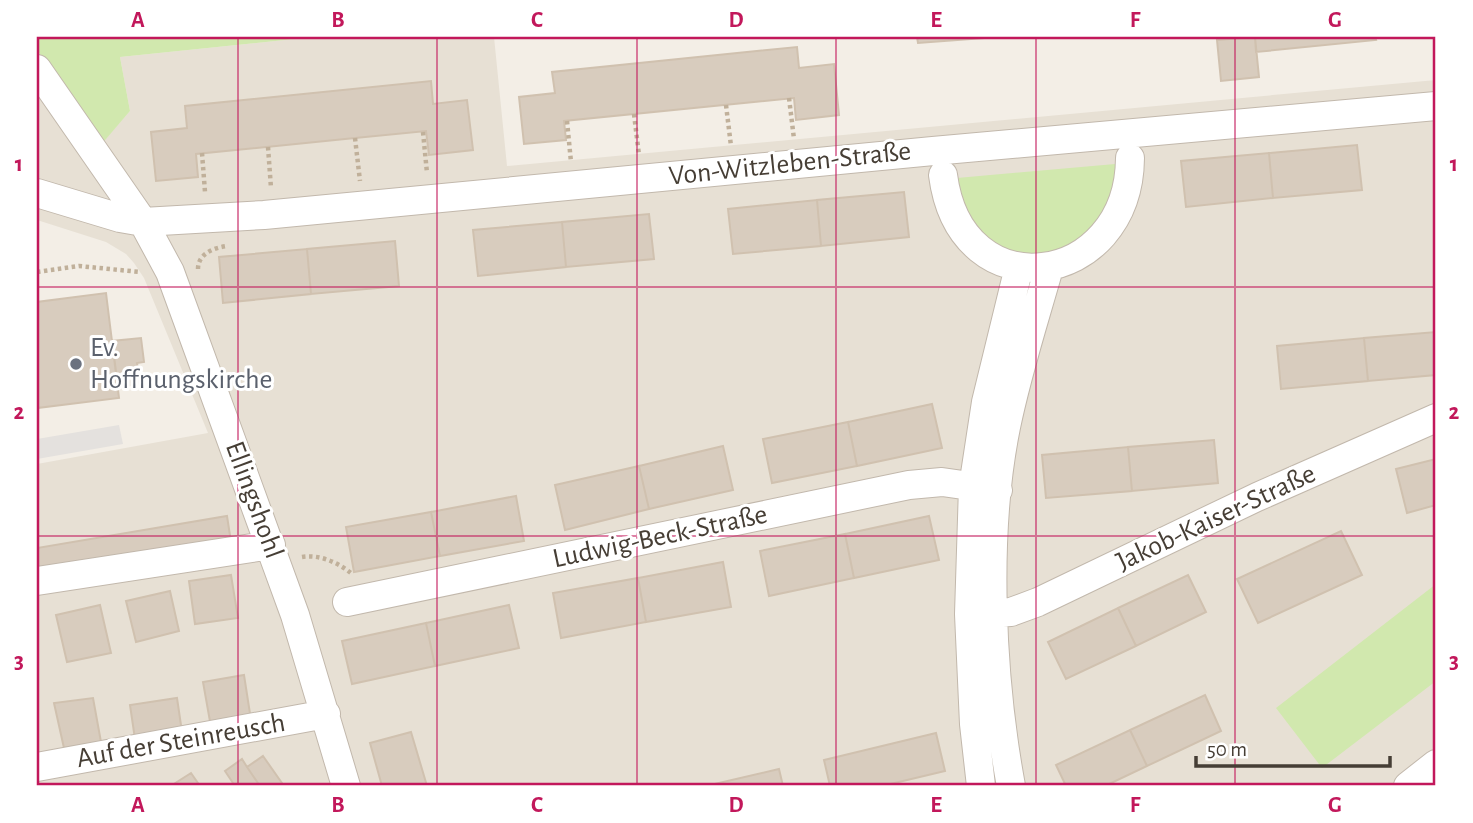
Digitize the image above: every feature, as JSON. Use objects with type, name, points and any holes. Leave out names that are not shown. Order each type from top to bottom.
[{"type":"street","name":"Ellingshohl","points":[[37,69],[143,222],[170,272],[271,545],[326,714],[346,786]]},
{"type":"street","name":"Von-Witzleben-Straße","points":[[37,193],[120,218],[143,222],[264,215],[933,150],[1436,106]]},
{"type":"street","points":[[943,175],[948,202],[963,231],[989,255],[1018,267],[1049,268],[1080,254],[1114,221],[1126,194],[1130,158]]},
{"type":"street","points":[[982,614],[999,690],[1010,779],[980,781],[974,724],[982,614],[995,521],[985,488],[986,402],[1018,267]]},
{"type":"street","points":[[985,488],[1006,428],[1049,268]]},
{"type":"street","name":"Jakob-Kaiser-Straße","points":[[982,614],[1011,612],[1038,602],[1257,497],[1436,418]]},
{"type":"street","name":"Ludwig-Beck-Straße","points":[[354,592],[909,485],[942,482],[985,488]]},
{"type":"street","points":[[37,580],[271,545]]},
{"type":"street","name":"Auf der Steinreusch","points":[[37,767],[326,714]]},
{"type":"street","points":[[1408,786],[1436,764]]},
{"type":"path","points":[[789,98],[794,144]]},
{"type":"path","points":[[726,105],[732,150]]},
{"type":"path","points":[[634,114],[639,159]]},
{"type":"path","points":[[567,121],[571,165]]},
{"type":"path","points":[[423,132],[427,179]]},
{"type":"path","points":[[355,138],[360,185]]},
{"type":"path","points":[[268,147],[272,194]]},
{"type":"path","points":[[202,153],[205,200]]},
{"type":"path","points":[[37,272],[79,266],[147,273]]},
{"type":"path","points":[[299,558],[309,556],[333,561],[354,592]]},
{"type":"shaded area","points":[[314,37],[494,37],[507,166],[1436,80],[1436,777],[1424,786],[37,786],[37,464],[208,433],[144,278],[134,263],[126,254],[106,242],[37,220],[37,50],[100,145],[130,111],[120,57]]},
{"type":"shaded area","points":[[119,425],[123,444],[37,459],[37,439]]},
{"type":"green space","points":[[37,37],[314,37],[120,57],[130,111],[100,146],[37,50]]},
{"type":"green space","points":[[1115,164],[1114,183],[1100,221],[1087,235],[1071,245],[1053,252],[1034,254],[1015,253],[998,247],[982,236],[970,220],[957,178]]},
{"type":"green space","points":[[1436,584],[1436,681],[1322,768],[1276,708]]},
{"type":"building","points":[[917,37],[998,37],[918,43]]},
{"type":"building","points":[[1255,37],[1259,77],[1221,81],[1217,40]]},
{"type":"building","points":[[1255,37],[1375,37],[1376,40],[1256,52]]},
{"type":"building","points":[[797,47],[799,68],[834,64],[839,115],[796,120],[794,98],[564,121],[566,140],[524,144],[519,97],[555,93],[552,72]]},
{"type":"building","points":[[431,81],[433,104],[467,100],[473,150],[429,155],[426,131],[196,154],[198,177],[156,181],[151,132],[187,128],[185,106]]},
{"type":"building","points":[[1357,145],[1362,190],[1273,198],[1269,153]]},
{"type":"building","points":[[1269,153],[1273,198],[1186,207],[1181,161]]},
{"type":"building","points":[[904,192],[909,237],[821,246],[817,200]]},
{"type":"building","points":[[817,200],[821,246],[733,254],[728,209]]},
{"type":"building","points":[[649,214],[654,259],[566,267],[562,222]]},
{"type":"building","points":[[562,222],[566,267],[478,276],[473,230]]},
{"type":"building","points":[[395,241],[399,286],[311,294],[307,249]]},
{"type":"building","points":[[307,249],[311,294],[223,303],[219,257]]},
{"type":"building","name":"Ev. Hoffnungskirche","points":[[106,293],[119,398],[37,408],[37,302]]},
{"type":"building","points":[[1436,332],[1436,375],[1368,381],[1364,338]]},
{"type":"building","points":[[141,338],[144,362],[137,363],[140,384],[118,387],[112,341]]},
{"type":"building","points":[[1364,338],[1368,381],[1281,389],[1277,346]]},
{"type":"building","points":[[932,404],[942,448],[857,466],[848,422]]},
{"type":"building","points":[[848,422],[857,466],[772,483],[763,439]]},
{"type":"building","points":[[1214,440],[1218,483],[1132,491],[1128,447]]},
{"type":"building","points":[[723,446],[733,490],[649,509],[639,466]]},
{"type":"building","points":[[1128,447],[1132,491],[1046,498],[1042,455]]},
{"type":"building","points":[[1436,459],[1436,505],[1407,513],[1396,469]]},
{"type":"building","points":[[639,466],[649,509],[565,530],[555,485]]},
{"type":"building","points":[[516,496],[524,541],[440,556],[431,512]]},
{"type":"building","points":[[431,512],[440,556],[354,572],[346,527]]},
{"type":"building","points":[[227,516],[231,542],[37,574],[37,548]]},
{"type":"building","points":[[929,516],[939,560],[854,578],[845,534]]},
{"type":"building","points":[[1341,531],[1362,575],[1258,623],[1237,579]]},
{"type":"building","points":[[845,534],[854,578],[769,596],[760,551]]},
{"type":"building","points":[[723,562],[731,607],[646,622],[638,578]]},
{"type":"building","points":[[231,575],[238,618],[195,624],[189,581]]},
{"type":"building","points":[[1188,575],[1206,612],[1136,646],[1118,608]]},
{"type":"building","points":[[638,578],[646,622],[561,638],[553,593]]},
{"type":"building","points":[[170,591],[179,631],[136,642],[126,601]]},
{"type":"building","points":[[100,605],[111,653],[67,662],[56,615]]},
{"type":"building","points":[[509,605],[519,648],[435,666],[426,623]]},
{"type":"building","points":[[1118,608],[1136,646],[1066,679],[1048,642]]},
{"type":"building","points":[[426,623],[435,666],[352,684],[342,641]]},
{"type":"building","points":[[244,675],[251,720],[211,727],[203,682]]},
{"type":"building","points":[[1205,695],[1221,731],[1147,766],[1130,730]]},
{"type":"building","points":[[93,698],[101,742],[64,748],[54,703]]},
{"type":"building","points":[[177,698],[182,732],[135,739],[130,705]]},
{"type":"building","points":[[1130,730],[1147,766],[1105,786],[1066,786],[1056,765]]},
{"type":"building","points":[[411,732],[427,786],[382,786],[370,743]]},
{"type":"building","points":[[936,733],[945,771],[882,786],[830,786],[824,760]]},
{"type":"building","points":[[263,756],[284,786],[260,786],[247,767]]},
{"type":"building","points":[[242,759],[260,786],[235,786],[225,771]]},
{"type":"building","points":[[779,769],[783,786],[706,786]]},
{"type":"building","points":[[191,773],[200,786],[174,784]]},
{"type":"place","name":"Ev. Hoffnungskirche","points":[[76,364]]}]
